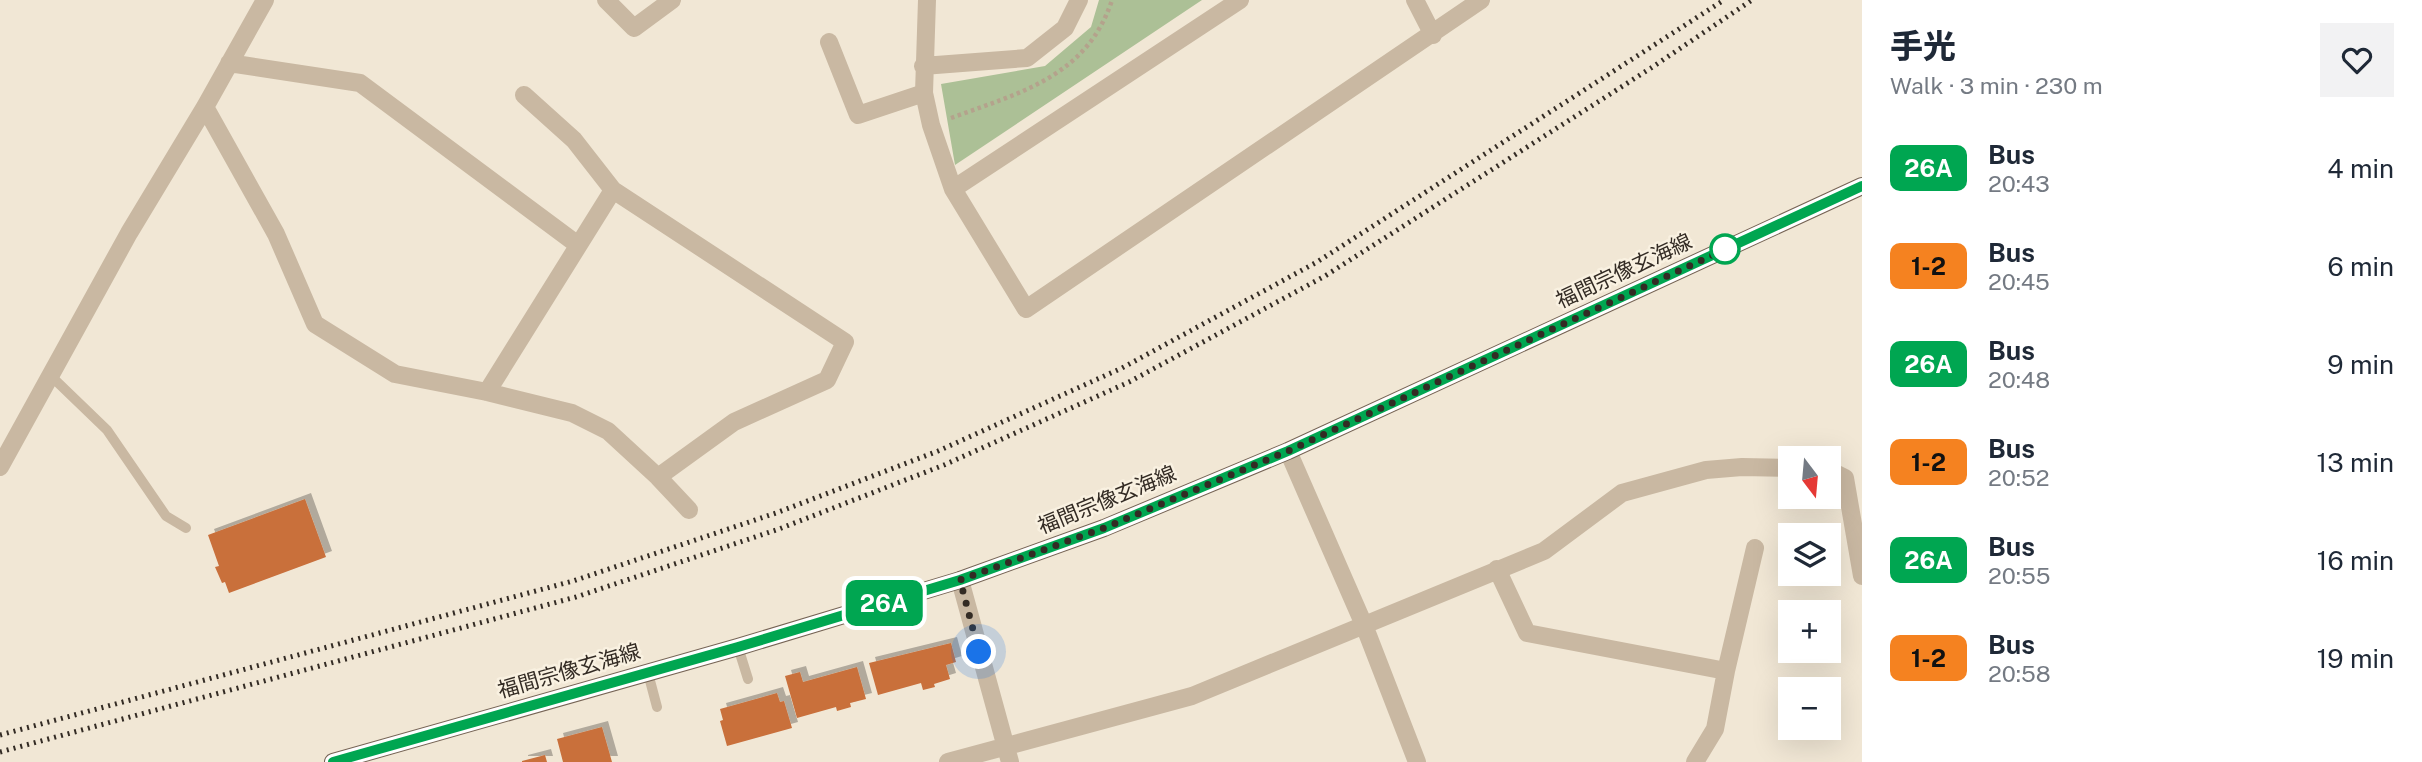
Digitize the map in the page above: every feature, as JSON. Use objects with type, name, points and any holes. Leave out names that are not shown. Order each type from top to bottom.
[{"type":"main road","name":"福間宗像玄海線","points":[[333,762],[373,756],[960,580],[1104,528],[1288,451],[1862,186]]},
{"type":"street","points":[[0,467],[129,233],[205,107],[265,0]]},
{"type":"street","points":[[607,0],[634,28],[672,0]]},
{"type":"street","points":[[927,0],[923,66],[924,93],[931,125],[953,189],[1026,309],[1481,0]]},
{"type":"street","points":[[923,66],[1027,58],[1065,28],[1079,0]]},
{"type":"street","points":[[953,189],[1240,0]]},
{"type":"street","points":[[1415,0],[1433,35]]},
{"type":"street","points":[[829,42],[858,115],[924,93]]},
{"type":"street","points":[[229,63],[360,83],[578,245]]},
{"type":"street","points":[[524,95],[575,140],[613,190],[845,342],[827,380],[734,422],[658,477]]},
{"type":"street","points":[[205,107],[276,234],[314,324],[396,374],[487,392],[572,413],[608,431],[689,510]]},
{"type":"street","points":[[487,392],[613,190]]},
{"type":"street","points":[[1288,451],[1364,625],[1417,762]]},
{"type":"street","points":[[948,762],[1008,754],[1192,696],[1544,551],[1622,493],[1706,470],[1778,468]]},
{"type":"street","points":[[1841,476],[1844,478],[1862,576]]},
{"type":"street","points":[[1695,762],[1716,729],[1726,671],[1755,548]]},
{"type":"street","points":[[1497,569],[1527,633],[1726,671]]},
{"type":"street","points":[[960,580],[1008,754]]},
{"type":"lane","points":[[51,376],[107,430],[166,516],[186,528]]},
{"type":"lane","points":[[738,647],[748,678]]},
{"type":"lane","points":[[648,673],[657,707]]},
{"type":"green space","points":[[1099,0],[1202,0],[955,165],[941,84],[1045,66],[1091,27]]},
{"type":"building","points":[[305,499],[326,557],[229,593],[215,567],[219,566],[208,535]]},
{"type":"building","points":[[951,643],[956,662],[946,665],[950,679],[923,690],[921,683],[878,695],[869,663]]},
{"type":"building","points":[[857,667],[866,699],[850,703],[851,707],[837,711],[836,707],[797,718],[785,676],[800,672],[803,682]]},
{"type":"building","points":[[777,693],[780,702],[784,701],[792,728],[727,746],[720,721],[723,720],[720,709]]},
{"type":"building","points":[[602,727],[612,762],[563,762],[557,739]]},
{"type":"building","points":[[545,755],[547,762],[522,762],[522,761]]},
{"type":"railway","points":[[0,735],[573,581],[776,513],[938,451],[1122,368],[1317,262],[1724,0]]},
{"type":"railway","points":[[0,752],[576,597],[779,529],[944,465],[1129,382],[1325,276],[1651,68],[1752,0]]},
{"type":"bus line","name":"26A","points":[[333,762],[738,647],[960,580],[1104,528],[1288,451],[1862,186]]},
{"type":"route","points":[[979,652],[960,580],[1104,528],[1288,451],[1737,244],[1725,249]]}]
